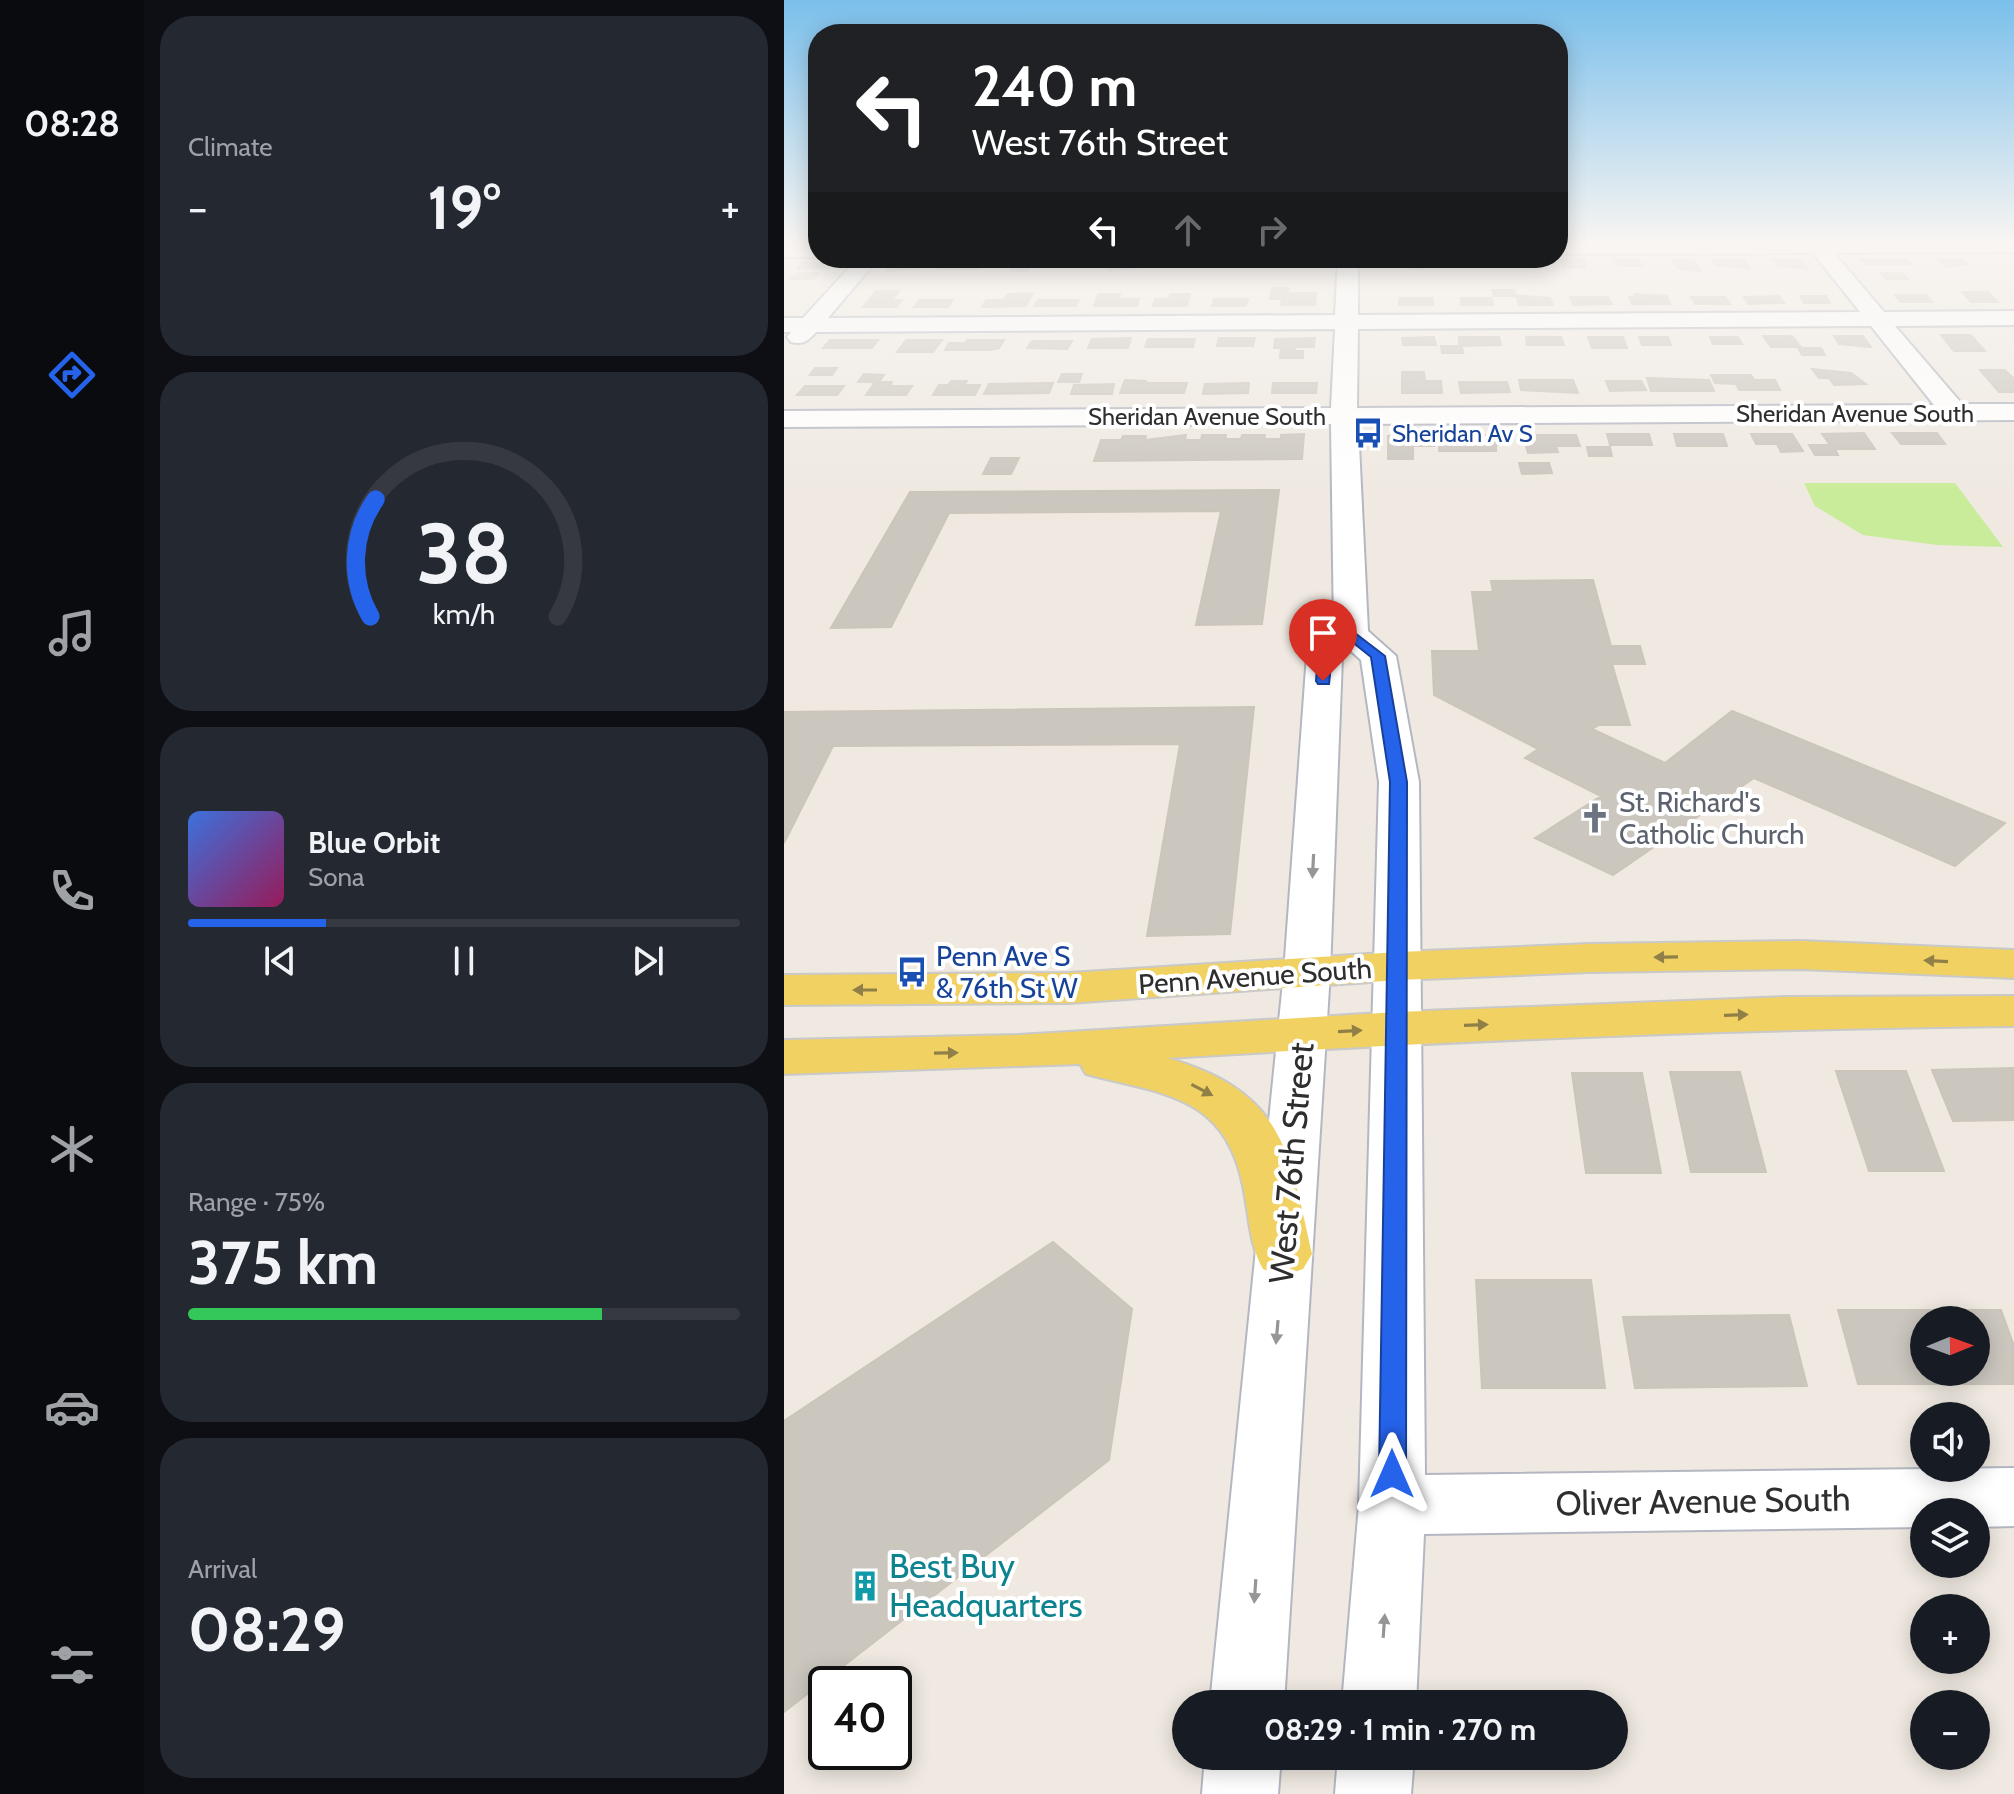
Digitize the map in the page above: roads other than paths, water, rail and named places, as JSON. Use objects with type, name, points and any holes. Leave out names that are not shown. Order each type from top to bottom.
[{"type":"main road","name":"Penn Avenue South","points":[[784,990],[1069,988],[1399,966],[1589,958],[1801,955],[2014,964]]},
{"type":"main road","points":[[784,1057],[1018,1051],[1398,1028],[1786,1013],[2014,1011]]},
{"type":"main road","points":[[1018,1051],[1137,1066],[1171,1075],[1213,1095],[1249,1132],[1261,1153],[1283,1254]]},
{"type":"street","points":[[784,325],[1039,324]]},
{"type":"street","points":[[1347,324],[1344,415],[1351,634],[1378,656],[1399,782],[1392,1505],[1380,1690]]},
{"type":"street","points":[[1882,324],[1954,412]]},
{"type":"street","points":[[784,354],[810,325]]},
{"type":"street","name":"Sheridan Avenue South","points":[[784,419],[2014,412]]},
{"type":"street","name":"West 76th Street","points":[[1248,1690],[1307,972],[1325,654],[1351,634]]},
{"type":"street","name":"Oliver Avenue South","points":[[1392,1505],[2014,1497]]},
{"type":"street","points":[[1240,1794],[1242,1770]]},
{"type":"street","points":[[1373,1794],[1375,1770]]},
{"type":"place","name":"Sheridan Av S","points":[[1368,433]]},
{"type":"place","name":"St. Richard's Catholic Church","points":[[1595,818]]},
{"type":"place","name":"Penn Ave S & 76th St W","points":[[912,972]]},
{"type":"place","name":"Best Buy Headquarters","points":[[865,1586]]}]
